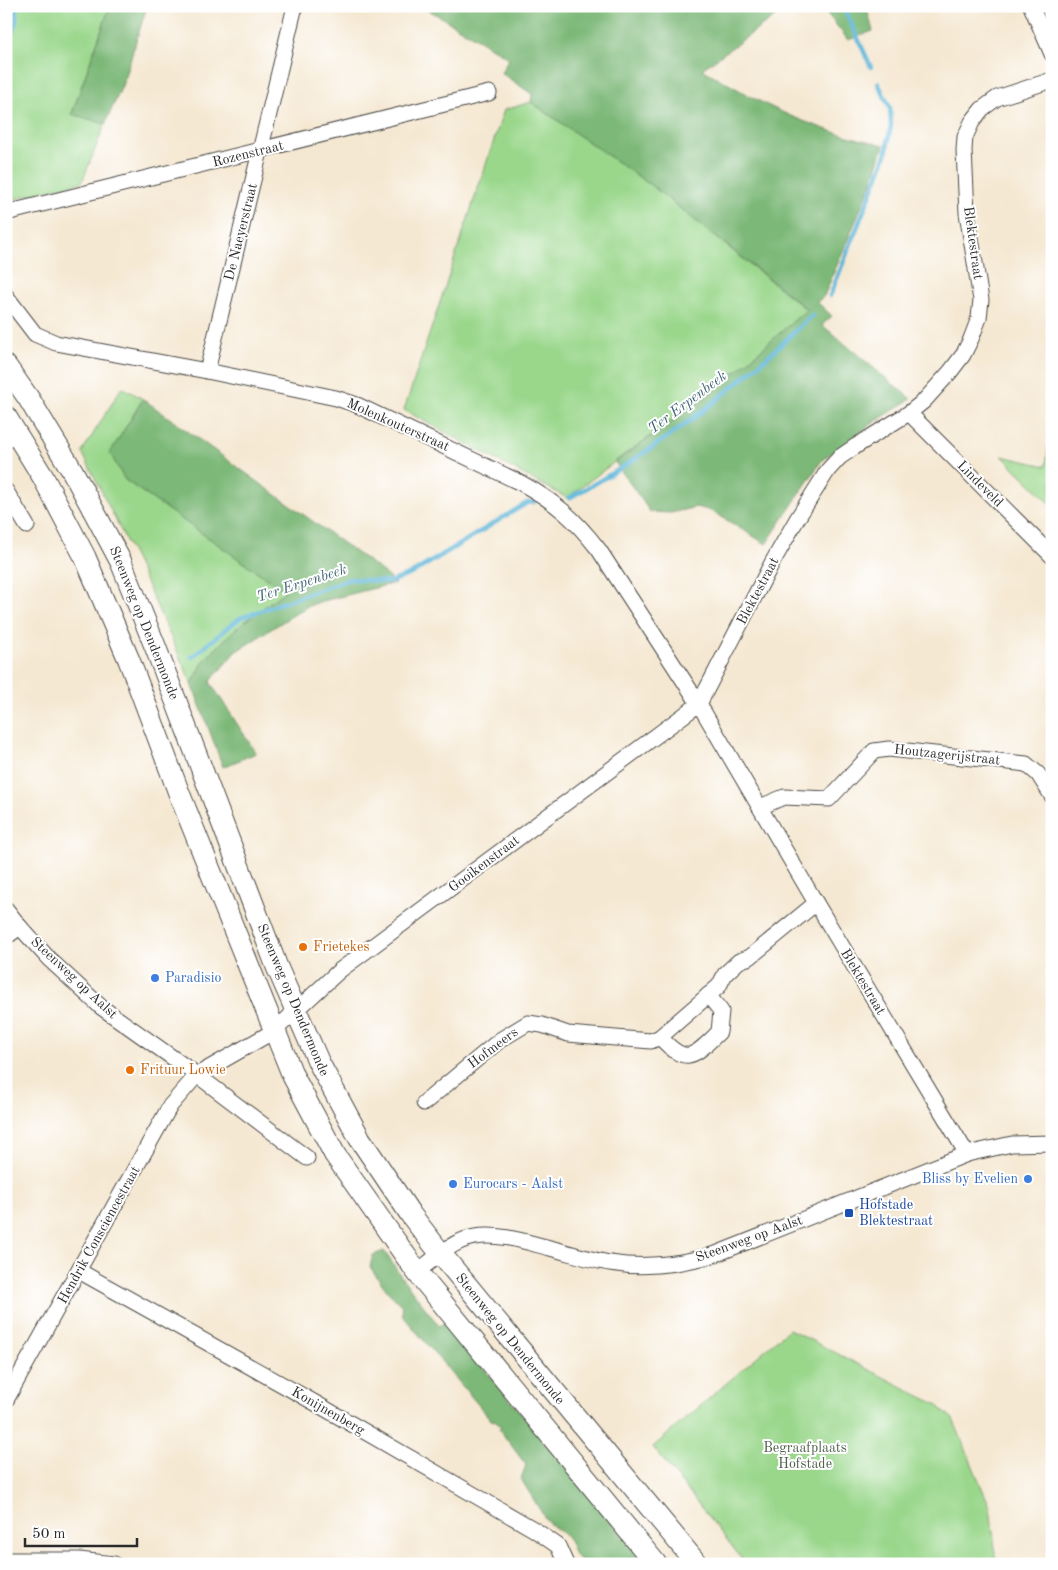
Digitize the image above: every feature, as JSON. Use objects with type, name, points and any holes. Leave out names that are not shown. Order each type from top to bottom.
[{"type":"main road","name":"Steenweg op Dendermonde","points":[[6,366],[73,472],[121,562],[155,646],[277,967],[318,1063],[360,1139],[411,1215],[440,1254],[697,1564]]},
{"type":"main road","name":"Steenweg op Dendermonde","points":[[6,418],[43,477],[85,557],[129,660],[182,801],[293,1076],[335,1155],[417,1272],[656,1564]]},
{"type":"street","name":"De Naeyerstraat","points":[[207,371],[295,6]]},
{"type":"street","points":[[1030,6],[1052,54]]},
{"type":"street","name":"Blektestraat","points":[[967,1154],[699,704],[772,563],[828,470],[840,457],[909,413],[924,401],[963,355],[979,318],[981,300],[968,212],[964,150],[965,136],[972,122],[990,102],[1052,80]]},
{"type":"street","name":"Rozenstraat","points":[[6,213],[489,94]]},
{"type":"street","name":"Molenkouterstraat","points":[[6,296],[35,334],[56,343],[207,371],[336,398],[482,463],[521,483],[551,501],[569,515],[600,550],[699,704]]},
{"type":"street","name":"Lindeveld","points":[[909,413],[1052,556]]},
{"type":"street","points":[[6,491],[27,526]]},
{"type":"street","name":"Gooikenstraat","points":[[274,1030],[339,971],[699,704]]},
{"type":"street","name":"Houtzagerijstraat","points":[[760,808],[784,797],[829,799],[874,750],[889,749],[1026,764],[1038,774],[1052,796]]},
{"type":"street","points":[[708,995],[721,1010],[719,1032],[696,1053],[684,1055],[672,1051],[660,1037],[708,995],[719,986],[725,974],[739,961],[750,957],[816,903]]},
{"type":"street","name":"Steenweg op Aalst","points":[[6,909],[49,959],[101,1007],[197,1075],[307,1158]]},
{"type":"street","points":[[6,937],[20,927]]},
{"type":"street","name":"Hofmeers","points":[[424,1103],[500,1040],[528,1023],[542,1025],[568,1034],[651,1041],[660,1037]]},
{"type":"street","points":[[197,1075],[274,1030]]},
{"type":"street","name":"Hendrik Consciencestraat","points":[[6,1400],[170,1106],[197,1075]]},
{"type":"street","name":"Steenweg op Aalst","points":[[417,1272],[454,1245],[473,1237],[494,1235],[610,1263],[644,1265],[679,1263],[716,1254],[967,1154],[1012,1144],[1052,1143]]},
{"type":"street","name":"Konijnenberg","points":[[79,1271],[317,1404],[550,1539],[558,1546],[566,1564]]},
{"type":"street","points":[[6,1560],[79,1560],[114,1564]]},
{"type":"green space","points":[[6,6],[110,6],[72,113],[105,124],[82,182],[6,201]]},
{"type":"green space","points":[[110,6],[147,6],[122,86],[105,124],[72,114]]},
{"type":"green space","points":[[422,6],[790,6],[702,69],[753,98],[793,117],[854,138],[884,145],[872,182],[824,296],[817,302],[832,316],[822,325],[911,399],[867,427],[822,460],[766,544],[712,511],[696,507],[671,513],[650,512],[615,462],[713,392],[807,309],[652,186],[531,102],[532,94],[501,73],[509,58]]},
{"type":"green space","points":[[818,6],[866,6],[873,31],[848,40],[826,12]]},
{"type":"green space","points":[[531,102],[652,186],[807,310],[713,392],[567,498],[404,410],[504,110]]},
{"type":"green space","points":[[122,387],[143,399],[110,453],[125,480],[285,591],[234,630],[204,661],[192,684],[139,567],[82,452]]},
{"type":"green space","points":[[143,399],[379,569],[395,583],[306,607],[235,652],[210,682],[256,753],[223,767],[192,684],[204,661],[234,630],[285,591],[125,480],[110,453]]},
{"type":"green space","points":[[1051,421],[1052,505],[1002,456],[1046,466]]},
{"type":"green space","points":[[384,1251],[439,1326],[445,1322],[646,1564],[583,1564],[575,1555],[569,1540],[548,1523],[521,1479],[526,1465],[499,1429],[501,1427],[495,1420],[492,1421],[403,1316],[402,1306],[388,1292],[370,1267],[373,1255]]},
{"type":"green space","name":"Begraafplaats Hofstade","points":[[789,1329],[936,1404],[953,1419],[990,1507],[997,1564],[746,1564],[653,1447]]},
{"type":"waterway","points":[[6,49],[16,21],[17,6]]},
{"type":"waterway","name":"Ter Erpenbeek","points":[[843,6],[871,67]]},
{"type":"waterway","name":"Ter Erpenbeek","points":[[830,296],[886,155],[891,125],[890,108],[878,83]]},
{"type":"waterway","name":"Ter Erpenbeek","points":[[569,498],[602,480],[697,415],[756,367],[812,315]]},
{"type":"waterway","name":"Ter Erpenbeek","points":[[192,657],[240,618],[350,579],[390,582],[411,574],[527,503],[534,502]]},
{"type":"place","name":"Frietekes","points":[[303,947]]},
{"type":"place","name":"Paradisio","points":[[155,978]]},
{"type":"place","name":"Frituur Lowie","points":[[130,1070]]},
{"type":"place","name":"Bliss by Evelien","points":[[1028,1179]]},
{"type":"place","name":"Eurocars - Aalst","points":[[453,1184]]},
{"type":"place","name":"Hofstade Blektestraat","points":[[849,1213]]}]
